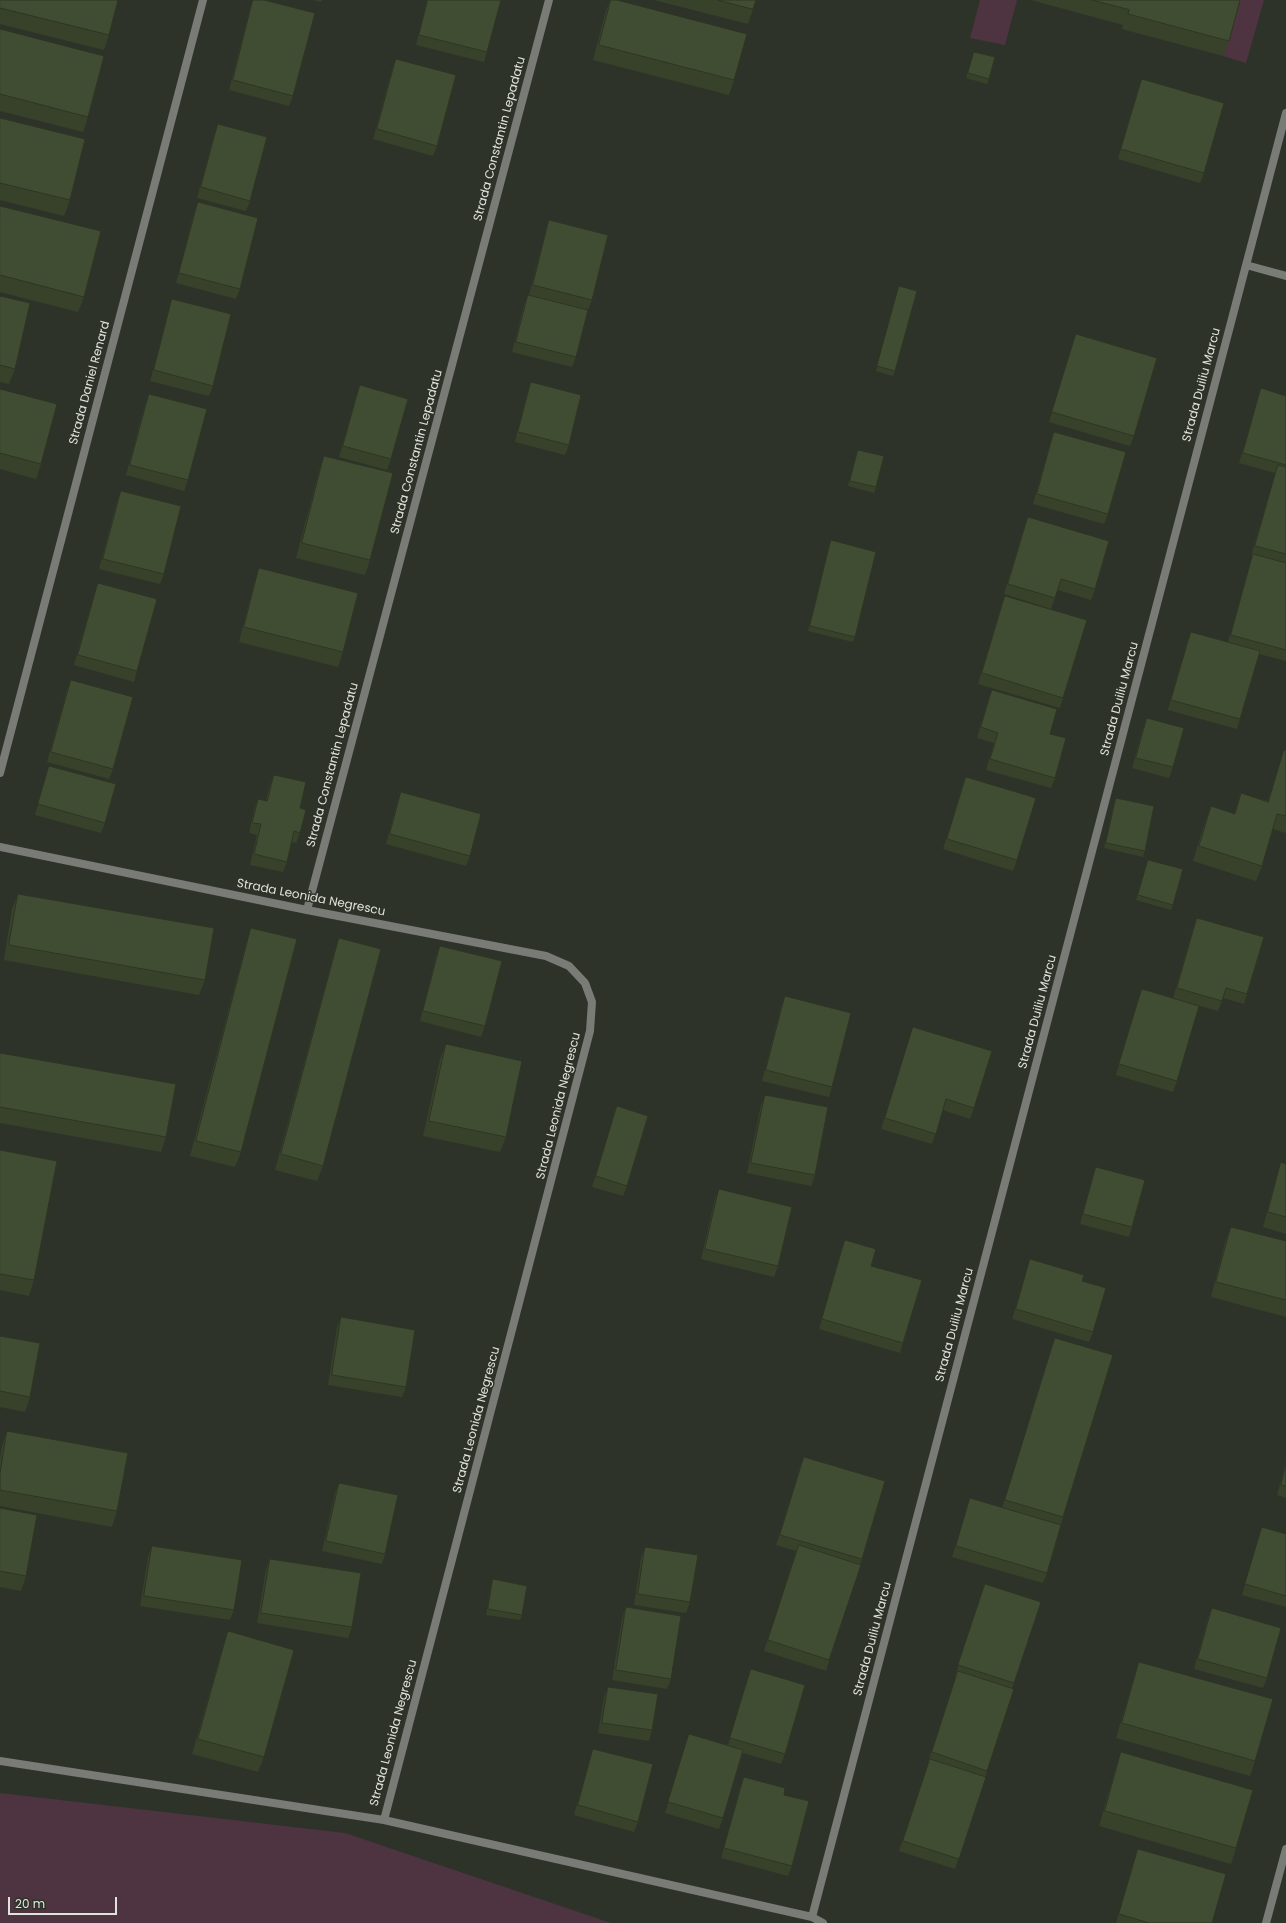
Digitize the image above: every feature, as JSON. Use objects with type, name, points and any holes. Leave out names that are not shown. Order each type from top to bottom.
[{"type":"street","name":"Strada Daniel Renard","points":[[0,773],[203,0]]},
{"type":"street","name":"Strada Constantin Lepadatu","points":[[307,910],[549,0]]},
{"type":"street","name":"Strada Duiliu Marcu","points":[[812,1917],[1286,113]]},
{"type":"street","points":[[1246,265],[1286,276]]},
{"type":"street","name":"Strada Leonida Negrescu","points":[[0,847],[307,910],[546,956],[569,966],[585,983],[592,1002],[590,1031],[384,1820]]},
{"type":"street","points":[[0,1761],[384,1820],[812,1917],[823,1923]]},
{"type":"street","points":[[1266,1923],[1286,1849]]},
{"type":"shaded area","points":[[980,0],[1017,0],[1005,45],[970,38]]},
{"type":"shaded area","points":[[1238,0],[1264,0],[1246,63],[1223,56]]},
{"type":"shaded area","points":[[0,1793],[345,1833],[611,1923],[0,1923]]},
{"type":"building","points":[[0,0],[118,0],[109,35],[0,8]]},
{"type":"building","points":[[253,0],[264,0],[315,13],[293,96],[233,80]]},
{"type":"building","points":[[428,0],[501,0],[487,52],[419,35]]},
{"type":"building","points":[[611,0],[617,0],[747,34],[734,80],[599,45]]},
{"type":"building","points":[[718,0],[756,0],[753,9]]},
{"type":"building","points":[[1092,0],[1240,0],[1229,41],[1128,14],[1129,10]]},
{"type":"building","points":[[0,29],[104,56],[88,117],[0,94]]},
{"type":"building","points":[[974,52],[995,57],[989,79],[968,73]]},
{"type":"building","points":[[396,59],[456,75],[437,146],[377,129]]},
{"type":"building","points":[[1142,79],[1224,103],[1204,173],[1121,149]]},
{"type":"building","points":[[0,118],[85,139],[70,200],[0,183]]},
{"type":"building","points":[[218,124],[267,137],[250,201],[201,187]]},
{"type":"building","points":[[198,202],[258,218],[240,289],[179,273]]},
{"type":"building","points":[[0,206],[101,231],[84,297],[0,275]]},
{"type":"building","points":[[549,220],[608,235],[592,300],[533,285]]},
{"type":"building","points":[[899,286],[917,291],[895,371],[877,366]]},
{"type":"building","points":[[528,295],[588,310],[576,357],[516,342]]},
{"type":"building","points":[[0,296],[30,303],[15,369],[0,365]]},
{"type":"building","points":[[172,299],[231,314],[213,386],[154,370]]},
{"type":"building","points":[[1076,334],[1157,358],[1134,436],[1052,412]]},
{"type":"building","points":[[531,382],[581,395],[569,445],[518,432]]},
{"type":"building","points":[[360,385],[408,399],[391,459],[343,446]]},
{"type":"building","points":[[1261,388],[1286,396],[1286,465],[1243,453]]},
{"type":"building","points":[[0,389],[57,404],[41,464],[0,453]]},
{"type":"building","points":[[149,394],[207,409],[188,480],[130,465]]},
{"type":"building","points":[[1054,432],[1126,452],[1108,514],[1037,494]]},
{"type":"building","points":[[858,450],[884,456],[876,487],[850,481]]},
{"type":"building","points":[[324,456],[393,473],[370,560],[302,543]]},
{"type":"building","points":[[1278,465],[1286,467],[1286,554],[1255,546]]},
{"type":"building","points":[[121,491],[181,506],[164,574],[103,559]]},
{"type":"building","points":[[1028,517],[1109,541],[1095,589],[1061,579],[1055,598],[1008,584]]},
{"type":"building","points":[[831,540],[876,552],[855,637],[810,626]]},
{"type":"building","points":[[1253,554],[1286,563],[1286,650],[1231,635]]},
{"type":"building","points":[[259,568],[358,593],[343,652],[244,627]]},
{"type":"building","points":[[98,583],[157,599],[137,671],[78,655]]},
{"type":"building","points":[[1005,596],[1087,620],[1063,698],[982,673]]},
{"type":"building","points":[[1191,632],[1260,651],[1240,719],[1171,700]]},
{"type":"building","points":[[71,680],[133,697],[113,769],[51,752]]},
{"type":"building","points":[[992,690],[1057,709],[1050,734],[1066,738],[1055,778],[990,759],[998,733],[981,727]]},
{"type":"building","points":[[1147,718],[1184,728],[1173,767],[1136,758]]},
{"type":"building","points":[[1284,750],[1286,751],[1286,816],[1277,814],[1262,866],[1199,846],[1211,806],[1235,814],[1241,793],[1268,802]]},
{"type":"building","points":[[49,766],[116,784],[105,823],[38,804]]},
{"type":"building","points":[[274,775],[306,782],[300,808],[306,810],[300,833],[294,831],[287,862],[254,854],[261,824],[252,823],[258,799],[267,801]]},
{"type":"building","points":[[966,777],[1036,798],[1017,860],[947,839]]},
{"type":"building","points":[[401,792],[481,814],[470,856],[390,834]]},
{"type":"building","points":[[1116,798],[1154,806],[1145,851],[1106,843]]},
{"type":"building","points":[[1148,860],[1183,869],[1173,905],[1138,895]]},
{"type":"building","points":[[18,894],[214,928],[205,980],[9,945]]},
{"type":"building","points":[[1197,918],[1264,937],[1247,994],[1226,988],[1222,1001],[1177,988]]},
{"type":"building","points":[[251,928],[297,939],[241,1152],[196,1141]]},
{"type":"building","points":[[339,938],[381,949],[323,1166],[281,1154]]},
{"type":"building","points":[[440,946],[502,961],[485,1026],[423,1011]]},
{"type":"building","points":[[1142,989],[1199,1006],[1177,1081],[1119,1064]]},
{"type":"building","points":[[785,996],[851,1013],[832,1087],[766,1070]]},
{"type":"building","points":[[913,1027],[992,1051],[974,1108],[946,1099],[936,1134],[885,1118]]},
{"type":"building","points":[[446,1044],[522,1061],[506,1137],[429,1121]]},
{"type":"building","points":[[0,1053],[176,1084],[166,1137],[0,1107]]},
{"type":"building","points":[[765,1095],[828,1107],[815,1175],[751,1163]]},
{"type":"building","points":[[617,1106],[648,1116],[627,1186],[596,1176]]},
{"type":"building","points":[[0,1150],[57,1161],[34,1280],[0,1274]]},
{"type":"building","points":[[1281,1162],[1286,1164],[1286,1217],[1268,1212]]},
{"type":"building","points":[[1096,1167],[1145,1180],[1132,1227],[1083,1214]]},
{"type":"building","points":[[719,1189],[792,1207],[778,1266],[705,1249]]},
{"type":"building","points":[[1231,1227],[1286,1241],[1286,1300],[1216,1282]]},
{"type":"building","points":[[845,1240],[876,1249],[871,1266],[922,1280],[903,1343],[822,1319]]},
{"type":"building","points":[[1030,1259],[1084,1275],[1082,1281],[1106,1288],[1093,1332],[1016,1309]]},
{"type":"building","points":[[341,1317],[415,1330],[406,1387],[332,1375]]},
{"type":"building","points":[[0,1336],[40,1343],[30,1397],[0,1391]]},
{"type":"building","points":[[1055,1338],[1113,1355],[1063,1517],[1005,1500]]},
{"type":"building","points":[[7,1431],[128,1453],[117,1511],[0,1490],[0,1474]]},
{"type":"building","points":[[804,1457],[885,1481],[862,1559],[780,1535]]},
{"type":"building","points":[[1286,1465],[1286,1486],[1281,1485]]},
{"type":"building","points":[[339,1483],[398,1495],[385,1554],[326,1541]]},
{"type":"building","points":[[970,1498],[1061,1525],[1047,1573],[956,1546]]},
{"type":"building","points":[[0,1508],[37,1515],[26,1576],[0,1571]]},
{"type":"building","points":[[1262,1527],[1286,1534],[1286,1596],[1245,1584]]},
{"type":"building","points":[[799,1545],[861,1565],[829,1660],[768,1640]]},
{"type":"building","points":[[152,1546],[242,1560],[234,1610],[144,1596]]},
{"type":"building","points":[[645,1547],[698,1555],[690,1602],[638,1594]]},
{"type":"building","points":[[270,1559],[361,1573],[352,1627],[261,1613]]},
{"type":"building","points":[[493,1579],[527,1586],[522,1615],[488,1609]]},
{"type":"building","points":[[985,1584],[1041,1602],[1014,1683],[958,1665]]},
{"type":"building","points":[[626,1607],[681,1616],[671,1679],[616,1670]]},
{"type":"building","points":[[1212,1608],[1281,1628],[1267,1678],[1198,1659]]},
{"type":"building","points":[[228,1631],[294,1650],[264,1757],[198,1739]]},
{"type":"building","points":[[1139,1662],[1273,1699],[1255,1761],[1122,1723]]},
{"type":"building","points":[[751,1669],[805,1685],[785,1754],[730,1738]]},
{"type":"building","points":[[958,1671],[1014,1689],[987,1771],[932,1752]]},
{"type":"building","points":[[608,1687],[658,1694],[652,1730],[602,1723]]},
{"type":"building","points":[[689,1734],[743,1750],[723,1818],[668,1802]]},
{"type":"building","points":[[593,1749],[653,1764],[638,1822],[578,1805]]},
{"type":"building","points":[[1121,1752],[1253,1790],[1236,1848],[1105,1811]]},
{"type":"building","points":[[930,1759],[986,1777],[959,1859],[903,1841]]},
{"type":"building","points":[[744,1777],[785,1788],[784,1795],[809,1801],[792,1866],[724,1848]]},
{"type":"building","points":[[1138,1849],[1226,1874],[1212,1923],[1149,1923],[1119,1914]]}]
